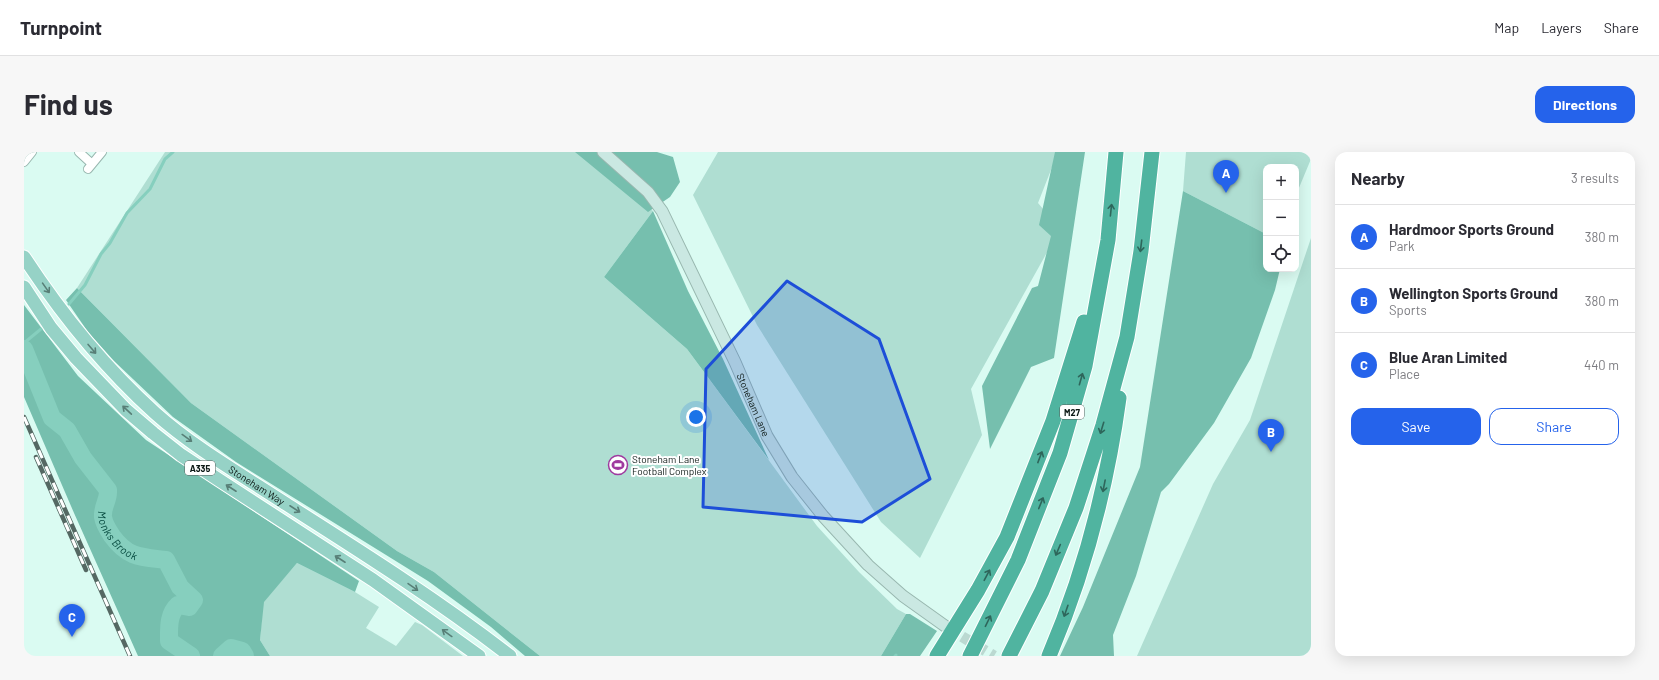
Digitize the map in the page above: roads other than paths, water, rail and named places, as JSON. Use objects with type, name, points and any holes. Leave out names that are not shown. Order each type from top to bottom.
[{"type":"highway","name":"M27","points":[[970,656],[1018,560],[1060,453],[1085,366],[1108,240],[1116,152]]},
{"type":"highway","points":[[1049,656],[1080,570],[1102,495],[1115,427],[1127,337],[1141,251],[1152,152]]},
{"type":"highway","name":"M27","points":[[937,656],[978,590],[1007,537],[1026,493],[1054,421],[1108,240]]},
{"type":"highway","points":[[1009,656],[1042,591],[1076,508],[1103,424],[1127,337]]},
{"type":"main road","name":"Stoneham Way","points":[[24,257],[89,347],[115,375],[156,414],[212,456],[380,564],[487,638],[510,656]]},
{"type":"main road","name":"Stoneham Way","points":[[24,286],[51,328],[76,358],[126,410],[153,433],[206,472],[373,580],[479,656]]},
{"type":"street","points":[[24,162],[32,152]]},
{"type":"street","points":[[79,152],[89,166],[102,152]]},
{"type":"street","name":"Stoneham Lane","points":[[603,152],[648,192],[662,211],[736,362],[767,436],[792,477],[823,516],[868,565],[903,596],[945,626]]},
{"type":"waterway","points":[[69,304],[85,285],[101,254],[110,243],[127,213],[150,189],[165,159],[173,152]]},
{"type":"waterway","points":[[24,343],[41,329]]},
{"type":"waterway","name":"Monks Brook","points":[[24,349],[52,418],[67,430],[83,458],[108,490],[108,497],[103,517],[105,525],[112,536],[124,549],[136,555],[166,560],[180,587],[194,600],[189,607],[178,605],[172,613],[169,626],[169,641],[191,656]]},
{"type":"waterway","name":"Monks Brook","points":[[222,656],[231,648],[242,651],[245,656]]},
{"type":"tunnel","points":[[948,628],[994,656]]},
{"type":"railway","points":[[24,417],[130,656]]},
{"type":"railway","points":[[36,457],[86,570]]},
{"type":"place","name":"Hardmoor Sports Ground","points":[[1226,193]]},
{"type":"place","name":"Wellington Sports Ground","points":[[1271,452]]},
{"type":"place","name":"Stoneham Lane Football Complex","points":[[618,465]]},
{"type":"place","name":"Blue Aran Limited","points":[[72,637]]}]
